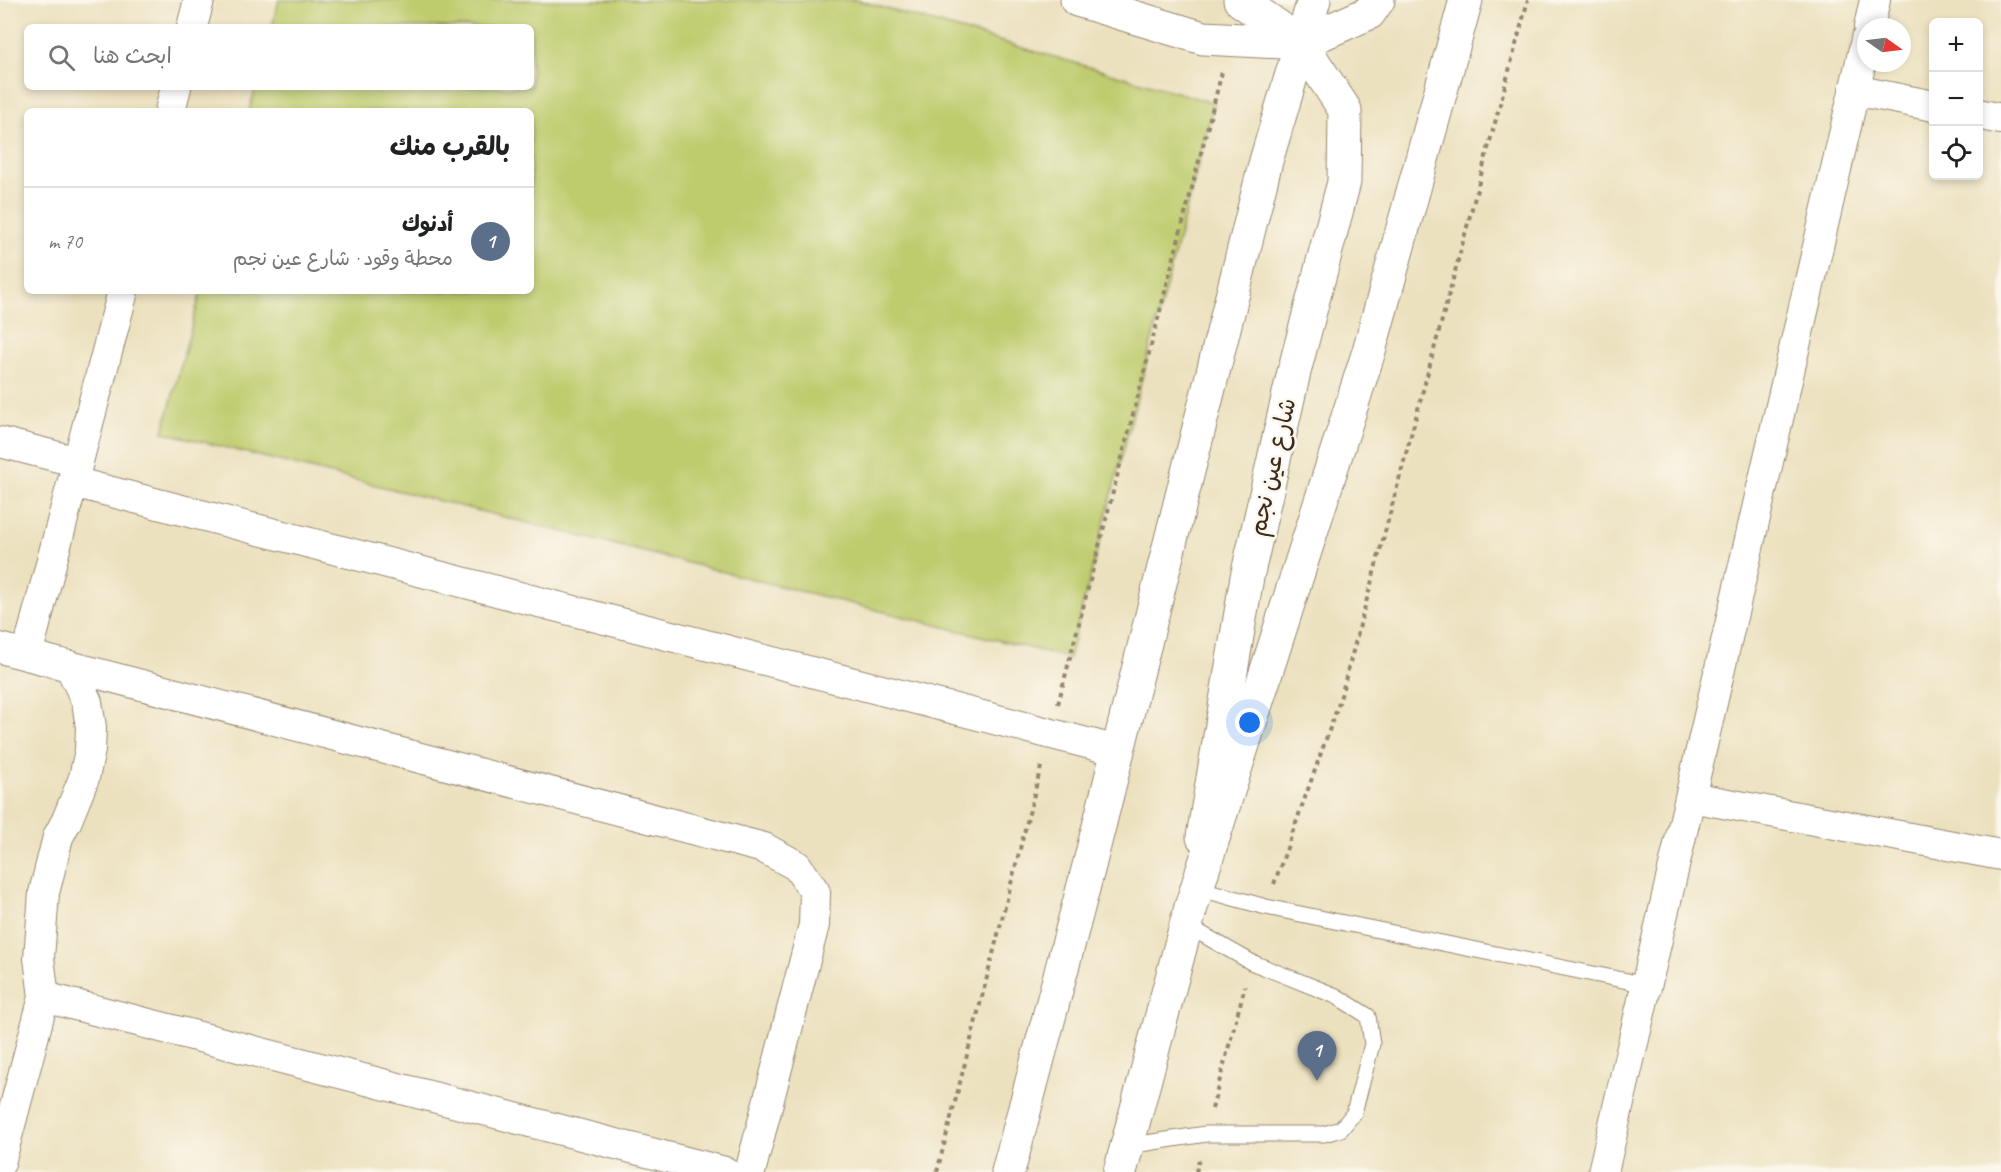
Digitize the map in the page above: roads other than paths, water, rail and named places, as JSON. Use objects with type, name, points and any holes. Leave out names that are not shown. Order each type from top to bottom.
[{"type":"main road","points":[[1077,0],[1203,38],[1301,43],[1369,13],[1378,0]]},
{"type":"main road","name":"شارع عين نجم","points":[[1191,907],[1247,577],[1294,372],[1344,182],[1345,110],[1301,43],[1240,0]]},
{"type":"main road","points":[[1008,1172],[1118,751],[1266,161],[1314,0]]},
{"type":"main road","points":[[1124,1159],[1191,907],[1369,351],[1466,0]]},
{"type":"street","points":[[193,24],[199,0]]},
{"type":"street","points":[[1871,18],[1875,0]]},
{"type":"street","points":[[1603,1172],[1858,72]]},
{"type":"street","points":[[171,108],[175,90]]},
{"type":"street","points":[[1854,90],[1929,105]]},
{"type":"street","points":[[1983,115],[2001,119]]},
{"type":"street","points":[[122,294],[75,472],[14,651],[764,848],[797,866],[814,892],[814,925],[750,1172]]},
{"type":"street","points":[[0,442],[75,472],[1118,751]]},
{"type":"street","points":[[0,1163],[44,997],[39,958],[44,893],[58,837],[68,820],[84,778],[90,750],[91,727],[87,702],[70,666]]},
{"type":"street","points":[[1691,797],[2001,855]]},
{"type":"street","points":[[44,997],[724,1172]]},
{"type":"lane","points":[[1191,907],[1266,907],[1647,985]]},
{"type":"lane","points":[[1124,1159],[1206,1134],[1324,1134],[1341,1129],[1354,1113],[1372,1044],[1368,1016],[1336,996],[1251,962],[1191,907]]},
{"type":"place","name":"أدنوك","points":[[1317,1081]]}]
